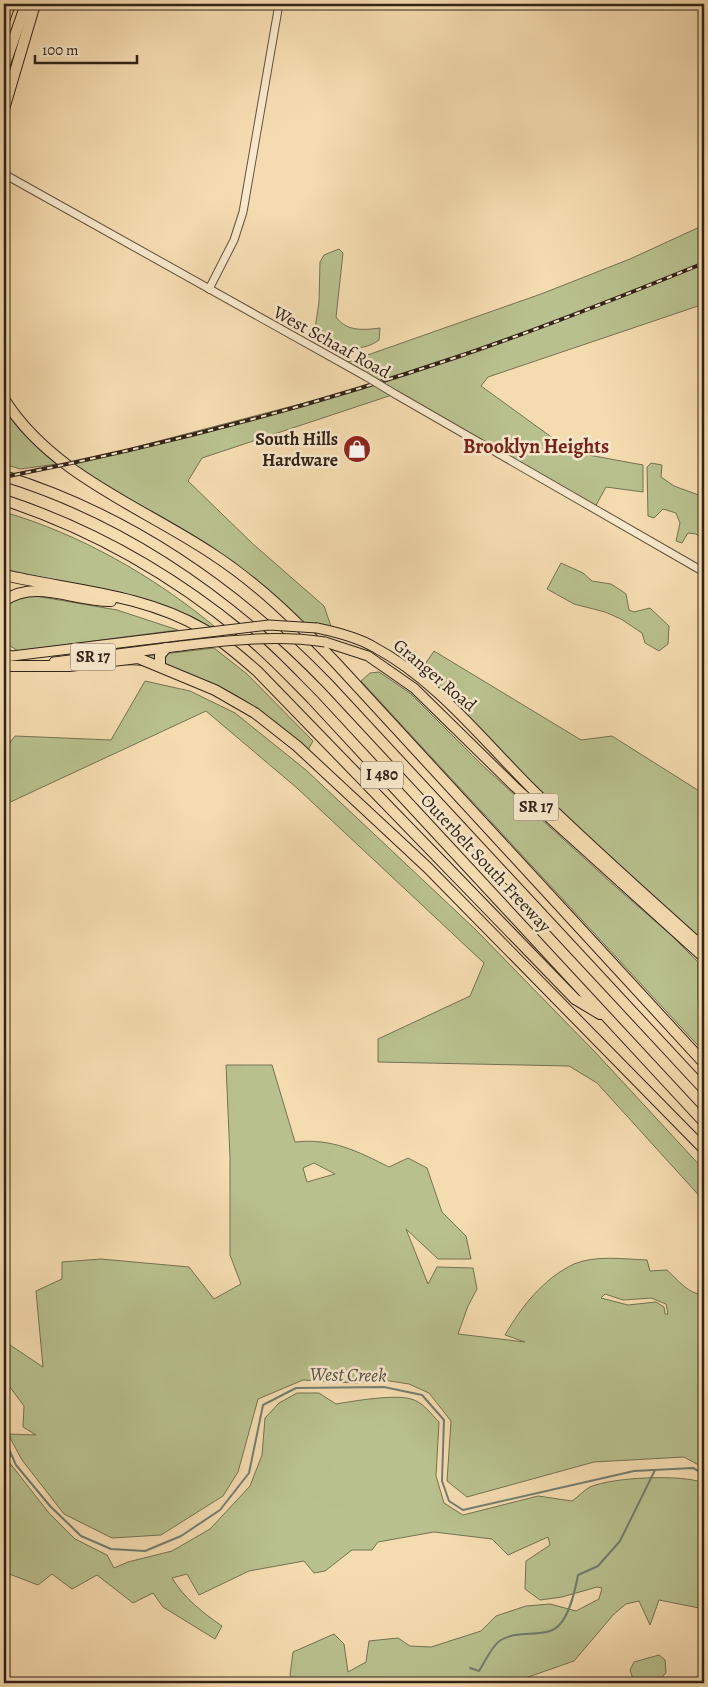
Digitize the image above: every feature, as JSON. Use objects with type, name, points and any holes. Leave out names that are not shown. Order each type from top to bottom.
[{"type":"highway","points":[[4,21],[10,4]]},
{"type":"highway","points":[[4,67],[26,4]]},
{"type":"highway","points":[[4,109],[35,4]]},
{"type":"highway","points":[[4,399],[30,432],[49,451],[72,468],[211,552],[281,606],[336,663],[704,1063]]},
{"type":"highway","name":"Outerbelt South Freeway","points":[[4,476],[69,499],[137,533],[208,578],[274,630],[335,690],[704,1089]]},
{"type":"highway","name":"Outerbelt South Freeway","points":[[4,500],[77,528],[126,553],[175,582],[244,633],[312,699],[704,1122]]},
{"type":"highway","points":[[4,575],[127,600],[166,612],[213,636],[248,663],[575,1000],[608,1018]]},
{"type":"highway","points":[[4,601],[16,594],[32,591],[101,601],[127,600]]},
{"type":"highway","points":[[160,665],[160,655],[167,643]]},
{"type":"highway","points":[[6,660],[69,666],[134,658],[160,665],[244,706],[265,720],[297,746],[433,874],[704,1149]]},
{"type":"highway","points":[[696,940],[704,958],[704,1007]]},
{"type":"main road","name":"Granger Road","points":[[6,660],[167,643],[269,625],[317,628],[348,636],[373,646],[417,676],[452,707],[558,814],[704,947]]},
{"type":"main road","name":"Granger Road","points":[[167,643],[182,646],[254,638],[287,638],[326,642],[368,656],[414,688],[515,787],[704,958]]},
{"type":"street","points":[[208,289],[234,240],[243,212],[279,4]]},
{"type":"street","name":"West Schaaf Road","points":[[4,174],[365,376],[704,572]]},
{"type":"green space","points":[[704,225],[704,304],[488,377],[481,386],[572,452],[643,465],[643,492],[606,487],[594,509],[395,394],[202,458],[188,481],[253,544],[324,606],[333,632],[307,626],[253,583],[67,465],[377,384],[342,364],[541,294],[630,259]]},
{"type":"green space","points":[[339,249],[343,253],[336,317],[340,322],[351,328],[380,328],[379,340],[371,345],[355,348],[346,347],[330,343],[314,335],[319,302],[320,262],[324,255]]},
{"type":"green space","points":[[4,408],[21,431],[57,464],[20,469],[4,464]]},
{"type":"green space","points":[[651,463],[662,465],[661,477],[674,486],[704,497],[704,542],[696,534],[688,533],[682,543],[676,541],[680,523],[676,513],[663,509],[654,518],[648,516],[647,467]]},
{"type":"green space","points":[[4,512],[60,532],[115,558],[166,590],[214,626],[205,627],[132,597],[4,569]]},
{"type":"green space","points":[[561,563],[583,573],[592,581],[611,584],[622,591],[626,594],[629,610],[634,612],[650,608],[669,626],[668,644],[659,651],[645,643],[642,633],[621,619],[605,612],[574,604],[547,589]]},
{"type":"green space","points":[[30,595],[117,610],[178,630],[18,651],[4,642],[4,607],[15,598]]},
{"type":"green space","points":[[214,648],[247,674],[313,741],[308,750],[272,719],[234,694],[214,684],[193,676],[146,666],[96,665],[96,662]]},
{"type":"green space","points":[[434,651],[581,740],[612,736],[704,794],[704,947],[417,676]]},
{"type":"green space","points":[[379,672],[410,693],[482,765],[671,935],[698,962],[698,999],[704,1027],[704,1052],[361,681],[370,673]]},
{"type":"green space","points":[[145,681],[190,691],[235,713],[306,770],[476,930],[596,1053],[704,1170],[704,1201],[597,1083],[569,1066],[378,1062],[378,1039],[470,996],[484,963],[297,788],[206,711],[4,805],[4,750],[15,736],[111,740]]},
{"type":"green space","points":[[226,1065],[272,1065],[295,1142],[308,1141],[333,1144],[355,1151],[389,1167],[408,1158],[427,1168],[442,1212],[466,1236],[471,1259],[438,1259],[406,1229],[428,1284],[437,1267],[473,1268],[477,1289],[468,1306],[458,1334],[525,1342],[505,1335],[518,1314],[534,1294],[553,1277],[574,1264],[591,1259],[647,1260],[650,1271],[667,1270],[689,1290],[704,1294],[704,1468],[684,1457],[594,1462],[467,1497],[447,1481],[451,1421],[429,1393],[409,1384],[377,1379],[357,1383],[303,1380],[258,1399],[238,1472],[223,1496],[161,1535],[112,1538],[64,1514],[22,1460],[8,1434],[36,1435],[23,1427],[24,1406],[4,1379],[4,1341],[43,1367],[36,1291],[62,1279],[62,1262],[101,1259],[189,1267],[214,1299],[241,1284],[230,1255],[230,1157]],"holes":[[[314,1163],[335,1174],[307,1182],[303,1168]],[[605,1294],[623,1300],[651,1298],[666,1304],[668,1314],[665,1314],[664,1307],[656,1302],[628,1305],[601,1298]]]},
{"type":"green space","points":[[297,1393],[319,1393],[336,1404],[395,1397],[411,1399],[419,1403],[439,1422],[436,1476],[444,1503],[463,1515],[538,1496],[572,1501],[590,1487],[614,1481],[680,1478],[704,1483],[704,1609],[659,1600],[650,1625],[639,1601],[626,1604],[614,1614],[574,1661],[511,1683],[297,1683],[290,1675],[293,1652],[334,1634],[344,1644],[348,1672],[366,1662],[369,1641],[398,1638],[410,1646],[431,1647],[481,1631],[496,1616],[526,1606],[550,1604],[576,1611],[599,1599],[602,1588],[597,1587],[562,1597],[540,1600],[525,1589],[526,1561],[550,1545],[548,1537],[508,1555],[492,1539],[434,1532],[378,1542],[372,1550],[352,1550],[325,1571],[314,1573],[304,1561],[249,1571],[199,1595],[187,1574],[172,1578],[194,1605],[222,1626],[215,1639],[163,1607],[153,1593],[133,1603],[97,1575],[72,1589],[52,1574],[38,1585],[4,1572],[4,1461],[9,1462],[49,1513],[75,1539],[107,1555],[114,1568],[128,1562],[172,1551],[210,1529],[250,1486],[262,1455],[265,1418],[279,1403]]},
{"type":"green space","points":[[659,1655],[665,1660],[666,1673],[656,1683],[645,1683],[644,1679],[633,1679],[630,1670],[634,1662]]},
{"type":"waterway","name":"West Creek","points":[[4,1438],[16,1465],[50,1506],[81,1536],[111,1549],[145,1551],[181,1536],[220,1510],[249,1473],[263,1405],[296,1388],[384,1387],[422,1395],[444,1420],[442,1481],[449,1501],[463,1510],[634,1471],[693,1468],[704,1474]]},
{"type":"waterway","name":"West Creek","points":[[4,1403],[4,1431]]},
{"type":"waterway","points":[[4,1458],[11,1456]]},
{"type":"waterway","points":[[470,1668],[479,1671],[492,1650],[501,1640],[507,1637],[550,1631],[562,1622],[570,1607],[578,1575],[598,1566],[620,1541],[655,1470]]},
{"type":"railway","points":[[4,477],[176,439],[345,393],[519,335],[704,263]]},
{"type":"place","name":"South Hills Hardware","points":[[357,449]]},
{"type":"district","name":"Brooklyn Heights","points":[[536,446]]}]
